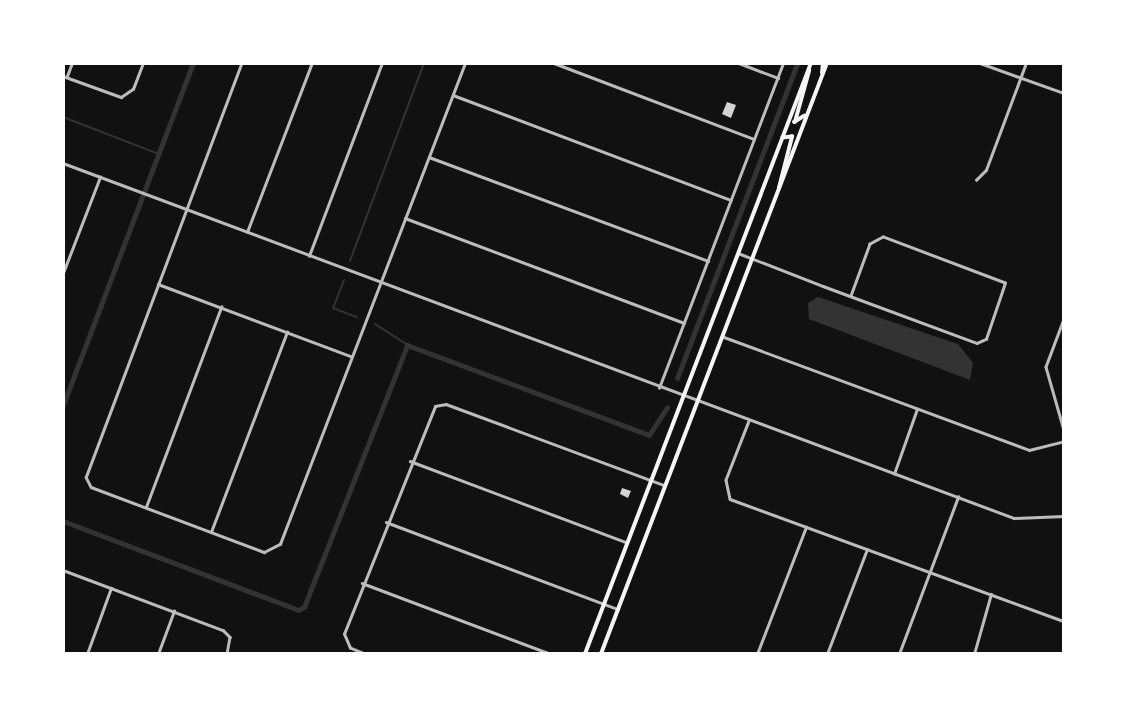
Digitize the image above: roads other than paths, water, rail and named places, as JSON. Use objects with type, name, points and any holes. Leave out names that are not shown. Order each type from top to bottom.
[{"type":"main road","points":[[585,654],[811,63]]},
{"type":"main road","points":[[601,654],[779,191],[825,63]]},
{"type":"main road","points":[[808,112],[796,122],[809,69]]},
{"type":"main road","points":[[779,191],[792,138],[782,139]]},
{"type":"street","points":[[72,63],[65,77],[126,96],[143,63]]},
{"type":"street","points":[[242,63],[86,477],[91,487],[211,532],[274,550],[465,63]]},
{"type":"street","points":[[247,232],[312,63]]},
{"type":"street","points":[[309,256],[382,63]]},
{"type":"street","points":[[554,63],[755,139]]},
{"type":"street","points":[[739,63],[778,78]]},
{"type":"street","points":[[659,388],[783,63]]},
{"type":"street","points":[[980,63],[1064,93]]},
{"type":"street","points":[[976,180],[986,170],[1026,63]]},
{"type":"street","points":[[453,95],[732,200]]},
{"type":"street","points":[[429,157],[708,261]]},
{"type":"street","points":[[63,163],[659,388],[1021,520],[1064,516]]},
{"type":"street","points":[[63,273],[100,177]]},
{"type":"street","points":[[405,218],[684,323]]},
{"type":"street","points":[[738,253],[851,296],[977,343],[986,339],[1005,283],[883,237],[870,244],[851,296]]},
{"type":"street","points":[[158,284],[352,356]]},
{"type":"street","points":[[146,508],[221,307]]},
{"type":"street","points":[[1064,319],[1046,367],[1064,430]]},
{"type":"street","points":[[211,532],[287,332]]},
{"type":"street","points":[[723,337],[1029,450],[1064,441]]},
{"type":"street","points":[[365,654],[346,642],[362,583],[410,461],[435,406],[446,404],[666,486]]},
{"type":"street","points":[[894,474],[917,409]]},
{"type":"street","points":[[749,421],[725,492],[806,527],[1064,621]]},
{"type":"street","points":[[410,461],[627,542]]},
{"type":"street","points":[[899,654],[958,497]]},
{"type":"street","points":[[386,522],[618,609]]},
{"type":"street","points":[[757,654],[806,527]]},
{"type":"street","points":[[827,654],[867,549]]},
{"type":"street","points":[[63,570],[174,611],[230,637],[227,654]]},
{"type":"street","points":[[362,583],[551,654]]},
{"type":"street","points":[[87,654],[111,588]]},
{"type":"street","points":[[974,654],[991,594]]},
{"type":"street","points":[[158,654],[174,611]]},
{"type":"waterway","points":[[63,405],[193,63]]},
{"type":"waterway","points":[[350,261],[424,63]]},
{"type":"waterway","points":[[677,378],[797,63]]},
{"type":"waterway","points":[[63,117],[159,154]]},
{"type":"waterway","points":[[344,280],[333,308],[357,317]]},
{"type":"waterway","points":[[375,324],[407,345]]},
{"type":"waterway","points":[[63,521],[298,610],[304,607],[407,345],[649,435],[667,407]]}]
